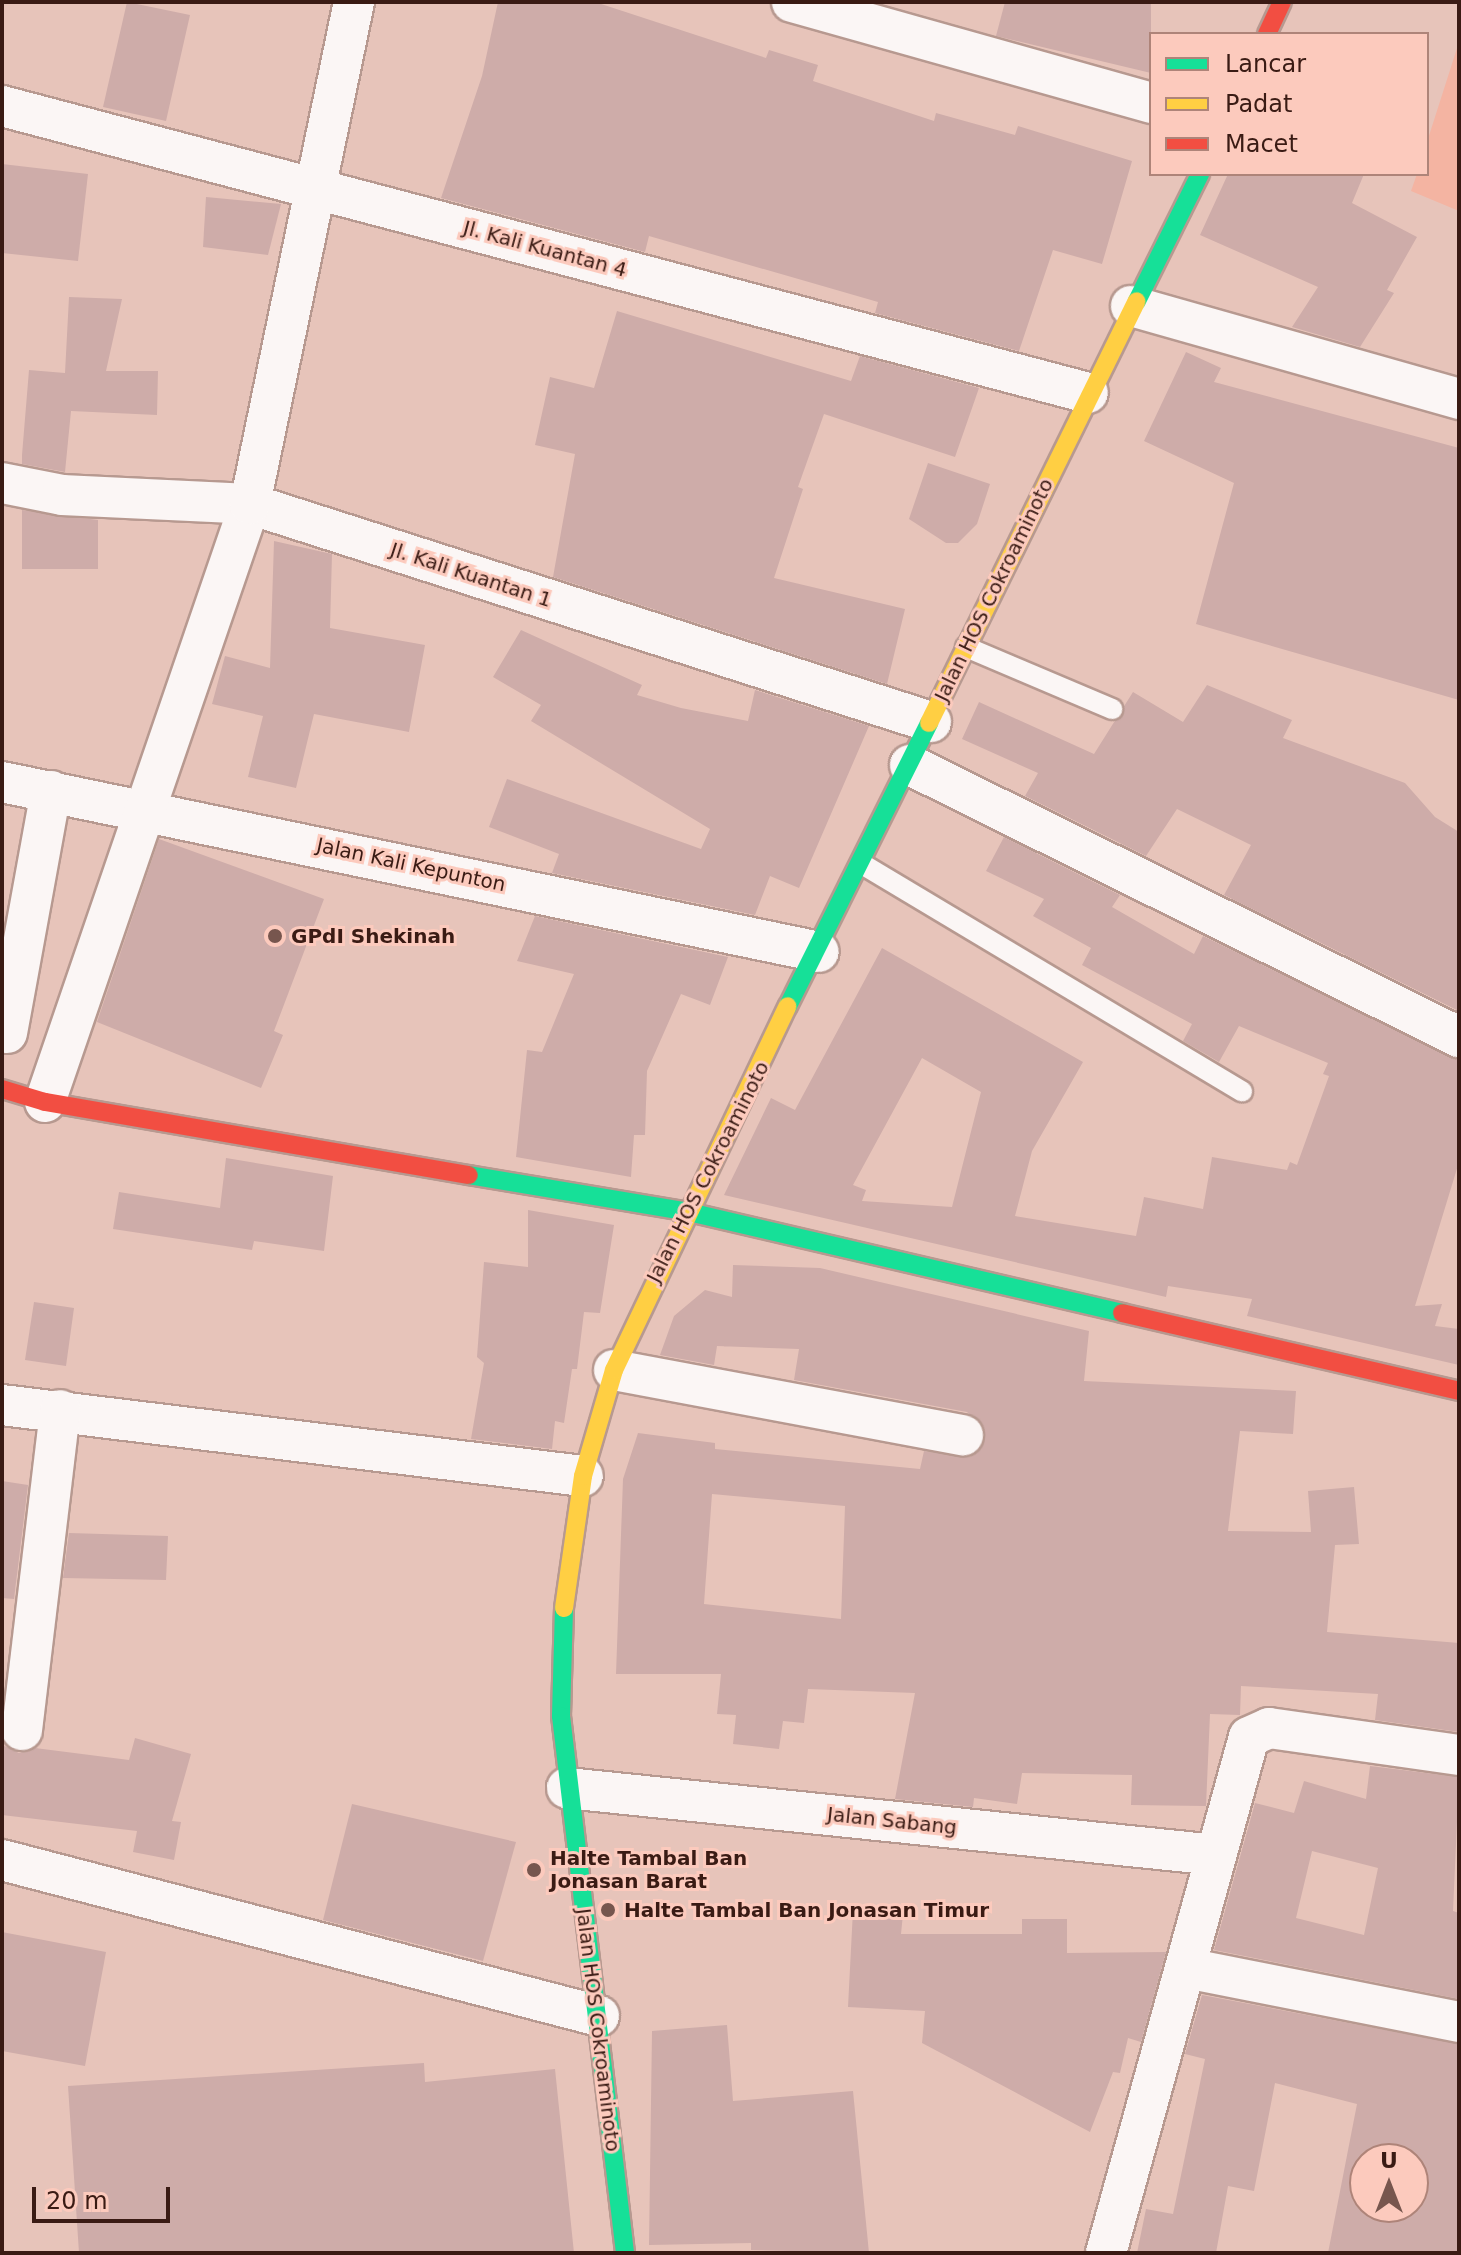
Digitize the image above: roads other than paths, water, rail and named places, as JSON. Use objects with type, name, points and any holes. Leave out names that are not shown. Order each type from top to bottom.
[{"type":"main road","points":[[1268,32],[1282,2]]},
{"type":"main road","name":"Jalan HOS Cokroaminoto","points":[[625,2253],[599,2016],[567,1788],[562,1621],[583,1476],[614,1370],[1088,393],[1199,176]]},
{"type":"main road","points":[[4,1096],[689,1212],[1459,1391]]},
{"type":"street","points":[[45,1102],[250,504],[318,190],[354,2]]},
{"type":"street","points":[[792,2],[863,12],[1149,102]]},
{"type":"street","name":"Jl. Kali Kuantan 4","points":[[2,106],[1088,393]]},
{"type":"street","points":[[1131,306],[1202,331],[1459,399]]},
{"type":"street","name":"Jl. Kali Kuantan 1","points":[[2,483],[62,495],[250,504],[931,722]]},
{"type":"street","points":[[910,765],[1459,1037]]},
{"type":"street","name":"Jalan Kali Kepunton","points":[[2,782],[147,809],[819,952]]},
{"type":"street","points":[[7,1033],[51,791]]},
{"type":"street","points":[[614,1370],[963,1435]]},
{"type":"street","points":[[2,1405],[583,1476]]},
{"type":"street","points":[[22,1730],[60,1410]]},
{"type":"street","points":[[1106,2253],[1216,1855],[1255,1730],[1459,1755]]},
{"type":"street","name":"Jalan Sabang","points":[[567,1788],[1216,1855]]},
{"type":"street","points":[[2,1860],[599,2016]]},
{"type":"street","points":[[1186,1968],[1459,2022]]},
{"type":"lane","points":[[966,647],[1112,709]]},
{"type":"lane","points":[[862,864],[1242,1091]]},
{"type":"place","name":"GPdI Shekinah","points":[[275,936]]},
{"type":"place","name":"Halte Tambal Ban Jonasan Barat","points":[[534,1870]]},
{"type":"place","name":"Halte Tambal Ban Jonasan Timur","points":[[608,1910]]}]
